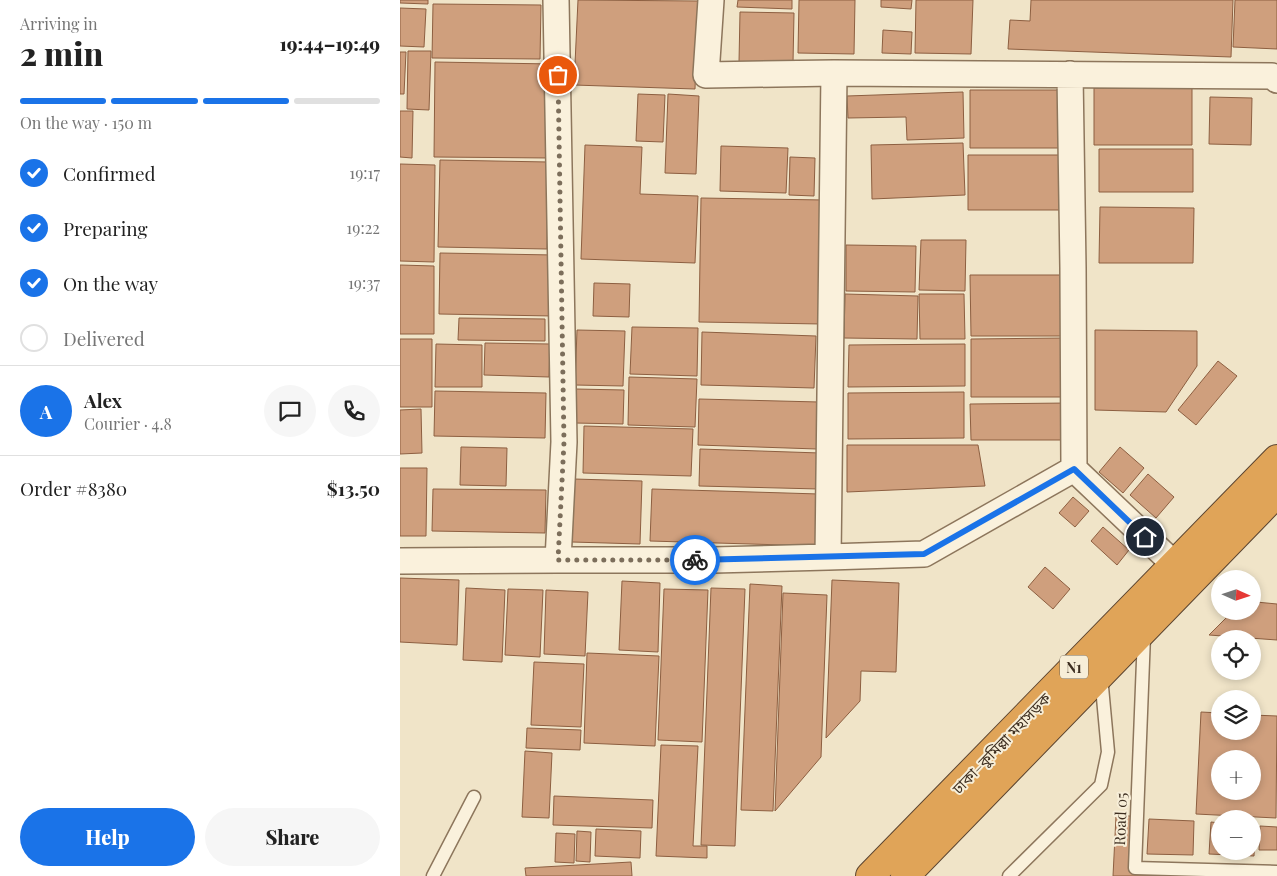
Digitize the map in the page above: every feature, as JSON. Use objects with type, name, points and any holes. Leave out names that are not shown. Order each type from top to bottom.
[{"type":"highway","name":"ঢাকা–কুমিল্লা মহাসড়ক","points":[[870,876],[1174,564],[1274,468]]},
{"type":"highway","name":"ঢাকা–কুমিল্লা মহাসড়ক","points":[[906,876],[1277,494]]},
{"type":"street","points":[[556,0],[564,442],[558,560]]},
{"type":"street","points":[[711,0],[706,75],[834,73],[1070,74],[1272,76],[1277,80]]},
{"type":"street","points":[[828,557],[834,73]]},
{"type":"street","points":[[1070,74],[1074,469],[1174,564]]},
{"type":"street","points":[[400,561],[713,560],[924,554],[1074,469]]},
{"type":"lane","name":"Road 05","points":[[1144,630],[1135,868],[1277,872]]},
{"type":"lane","points":[[1009,876],[1101,785],[1108,752],[1101,674]]},
{"type":"lane","points":[[433,876],[474,797]]},
{"type":"building","points":[[400,0],[428,0],[428,4],[400,3]]},
{"type":"building","points":[[578,0],[698,1],[695,89],[574,85]]},
{"type":"building","points":[[738,0],[792,0],[792,9],[737,7]]},
{"type":"building","points":[[799,0],[855,0],[854,54],[798,53]]},
{"type":"building","points":[[881,0],[912,0],[911,9],[881,7]]},
{"type":"building","points":[[916,0],[973,0],[971,54],[915,53]]},
{"type":"building","points":[[1031,0],[1233,0],[1231,57],[1008,49],[1010,20],[1030,21]]},
{"type":"building","points":[[1235,0],[1277,0],[1277,49],[1233,47]]},
{"type":"building","points":[[433,4],[541,5],[540,59],[432,58]]},
{"type":"building","points":[[400,8],[426,9],[424,47],[400,46]]},
{"type":"building","points":[[740,12],[794,13],[793,63],[739,62]]},
{"type":"building","points":[[883,30],[912,32],[911,54],[882,53]]},
{"type":"building","points":[[408,51],[431,51],[429,110],[407,109]]},
{"type":"building","points":[[400,52],[406,52],[404,94],[400,94]]},
{"type":"building","points":[[435,62],[552,64],[550,158],[434,157]]},
{"type":"building","points":[[1094,88],[1192,88],[1192,145],[1094,145]]},
{"type":"building","points":[[970,90],[1062,90],[1062,148],[970,148]]},
{"type":"building","points":[[963,92],[964,138],[907,140],[906,117],[848,118],[847,96]]},
{"type":"building","points":[[638,94],[665,95],[663,142],[636,141]]},
{"type":"building","points":[[668,94],[699,96],[696,174],[665,173]]},
{"type":"building","points":[[1210,97],[1252,98],[1251,145],[1209,144]]},
{"type":"building","points":[[400,111],[413,111],[412,158],[400,157]]},
{"type":"building","points":[[963,143],[965,195],[872,199],[871,145]]},
{"type":"building","points":[[585,145],[642,147],[640,194],[698,196],[695,263],[581,259]]},
{"type":"building","points":[[721,146],[788,148],[786,193],[720,191]]},
{"type":"building","points":[[1099,149],[1193,149],[1193,192],[1099,192]]},
{"type":"building","points":[[968,155],[1061,155],[1061,210],[968,210]]},
{"type":"building","points":[[790,157],[815,158],[814,196],[789,195]]},
{"type":"building","points":[[440,160],[548,162],[547,249],[438,247]]},
{"type":"building","points":[[400,164],[435,165],[434,262],[400,261]]},
{"type":"building","points":[[701,198],[824,200],[822,324],[699,322]]},
{"type":"building","points":[[1100,207],[1194,208],[1193,263],[1099,263]]},
{"type":"building","points":[[921,240],[966,240],[965,291],[919,290]]},
{"type":"building","points":[[846,245],[916,246],[915,292],[846,291]]},
{"type":"building","points":[[440,253],[554,255],[553,316],[439,314]]},
{"type":"building","points":[[400,265],[434,266],[434,334],[400,334]]},
{"type":"building","points":[[970,275],[1064,275],[1065,336],[971,336]]},
{"type":"building","points":[[594,283],[630,284],[629,317],[593,316]]},
{"type":"building","points":[[845,294],[918,296],[917,339],[844,338]]},
{"type":"building","points":[[919,294],[964,294],[965,339],[920,339]]},
{"type":"building","points":[[459,318],[545,319],[545,341],[458,340]]},
{"type":"building","points":[[632,327],[698,328],[697,376],[630,374]]},
{"type":"building","points":[[577,330],[625,331],[623,386],[575,385]]},
{"type":"building","points":[[1095,330],[1197,331],[1197,366],[1166,412],[1095,410]]},
{"type":"building","points":[[702,332],[816,336],[814,388],[701,385]]},
{"type":"building","points":[[1064,338],[1064,397],[971,397],[971,339]]},
{"type":"building","points":[[400,339],[432,339],[432,407],[400,407]]},
{"type":"building","points":[[485,343],[550,344],[549,377],[484,375]]},
{"type":"building","points":[[436,344],[482,345],[482,387],[435,387]]},
{"type":"building","points":[[965,344],[965,386],[848,387],[849,345]]},
{"type":"building","points":[[1218,361],[1237,376],[1196,425],[1178,410]]},
{"type":"building","points":[[629,377],[697,379],[695,427],[628,425]]},
{"type":"building","points":[[576,389],[624,390],[623,424],[575,423]]},
{"type":"building","points":[[435,391],[546,393],[545,438],[434,436]]},
{"type":"building","points":[[964,392],[964,438],[848,439],[848,393]]},
{"type":"building","points":[[699,399],[819,402],[817,449],[698,445]]},
{"type":"building","points":[[1069,403],[1070,440],[971,440],[970,404]]},
{"type":"building","points":[[421,409],[422,453],[400,454],[400,410]]},
{"type":"building","points":[[584,426],[693,429],[691,476],[583,473]]},
{"type":"building","points":[[847,445],[978,445],[985,486],[847,492]]},
{"type":"building","points":[[461,447],[507,448],[506,486],[460,485]]},
{"type":"building","points":[[1120,447],[1144,468],[1123,493],[1099,472]]},
{"type":"building","points":[[700,449],[820,453],[819,489],[699,486]]},
{"type":"building","points":[[400,468],[427,468],[426,536],[400,536]]},
{"type":"building","points":[[1148,474],[1174,497],[1156,518],[1130,495]]},
{"type":"building","points":[[574,479],[642,481],[640,544],[572,542]]},
{"type":"building","points":[[433,489],[546,490],[545,533],[432,531]]},
{"type":"building","points":[[652,489],[819,494],[817,546],[650,541]]},
{"type":"building","points":[[1073,497],[1089,511],[1075,527],[1059,513]]},
{"type":"building","points":[[1103,527],[1129,550],[1117,565],[1091,541]]},
{"type":"building","points":[[1045,567],[1070,589],[1053,609],[1028,587]]},
{"type":"building","points":[[400,578],[459,580],[457,645],[400,642]]},
{"type":"building","points":[[832,580],[899,583],[896,672],[861,671],[860,701],[826,738]]},
{"type":"building","points":[[622,581],[660,583],[658,652],[619,650]]},
{"type":"building","points":[[750,584],[782,586],[773,811],[741,810]]},
{"type":"building","points":[[466,588],[505,590],[502,662],[463,660]]},
{"type":"building","points":[[711,588],[745,589],[735,846],[701,845]]},
{"type":"building","points":[[508,589],[543,590],[540,657],[505,655]]},
{"type":"building","points":[[664,589],[708,590],[702,742],[658,740]]},
{"type":"building","points":[[546,590],[588,592],[585,656],[544,654]]},
{"type":"building","points":[[783,593],[827,595],[821,757],[775,811]]},
{"type":"building","points":[[1261,602],[1277,604],[1277,640],[1261,639],[1261,630],[1214,630],[1224,620],[1261,620]]},
{"type":"building","points":[[587,653],[659,656],[655,746],[584,743]]},
{"type":"building","points":[[534,662],[584,664],[581,727],[531,725]]},
{"type":"building","points":[[1201,712],[1211,713],[1211,740],[1261,740],[1261,715],[1277,716],[1276,818],[1261,817],[1261,810],[1211,810],[1211,815],[1196,814]]},
{"type":"building","points":[[527,728],[581,730],[580,750],[526,748]]},
{"type":"building","points":[[661,745],[698,746],[693,846],[707,846],[707,858],[656,856]]},
{"type":"building","points":[[525,751],[552,753],[549,818],[522,817]]},
{"type":"building","points":[[554,796],[653,800],[652,828],[553,825]]},
{"type":"building","points":[[1116,816],[1134,816],[1132,870],[1206,876],[1113,876]]},
{"type":"building","points":[[1149,819],[1194,821],[1193,855],[1147,854]]},
{"type":"building","points":[[1211,822],[1211,854],[1209,854]]},
{"type":"building","points":[[1261,826],[1277,827],[1277,850],[1261,850]]},
{"type":"building","points":[[596,829],[641,831],[640,858],[595,856]]},
{"type":"building","points":[[577,831],[591,832],[590,862],[576,861]]},
{"type":"building","points":[[556,833],[575,834],[574,863],[555,862]]},
{"type":"building","points":[[631,862],[632,876],[526,876],[525,868]]},
{"type":"way so far","points":[[558,75],[564,442],[558,560],[695,560]]},
{"type":"route","points":[[695,560],[924,554],[1074,469],[1145,537]]}]
